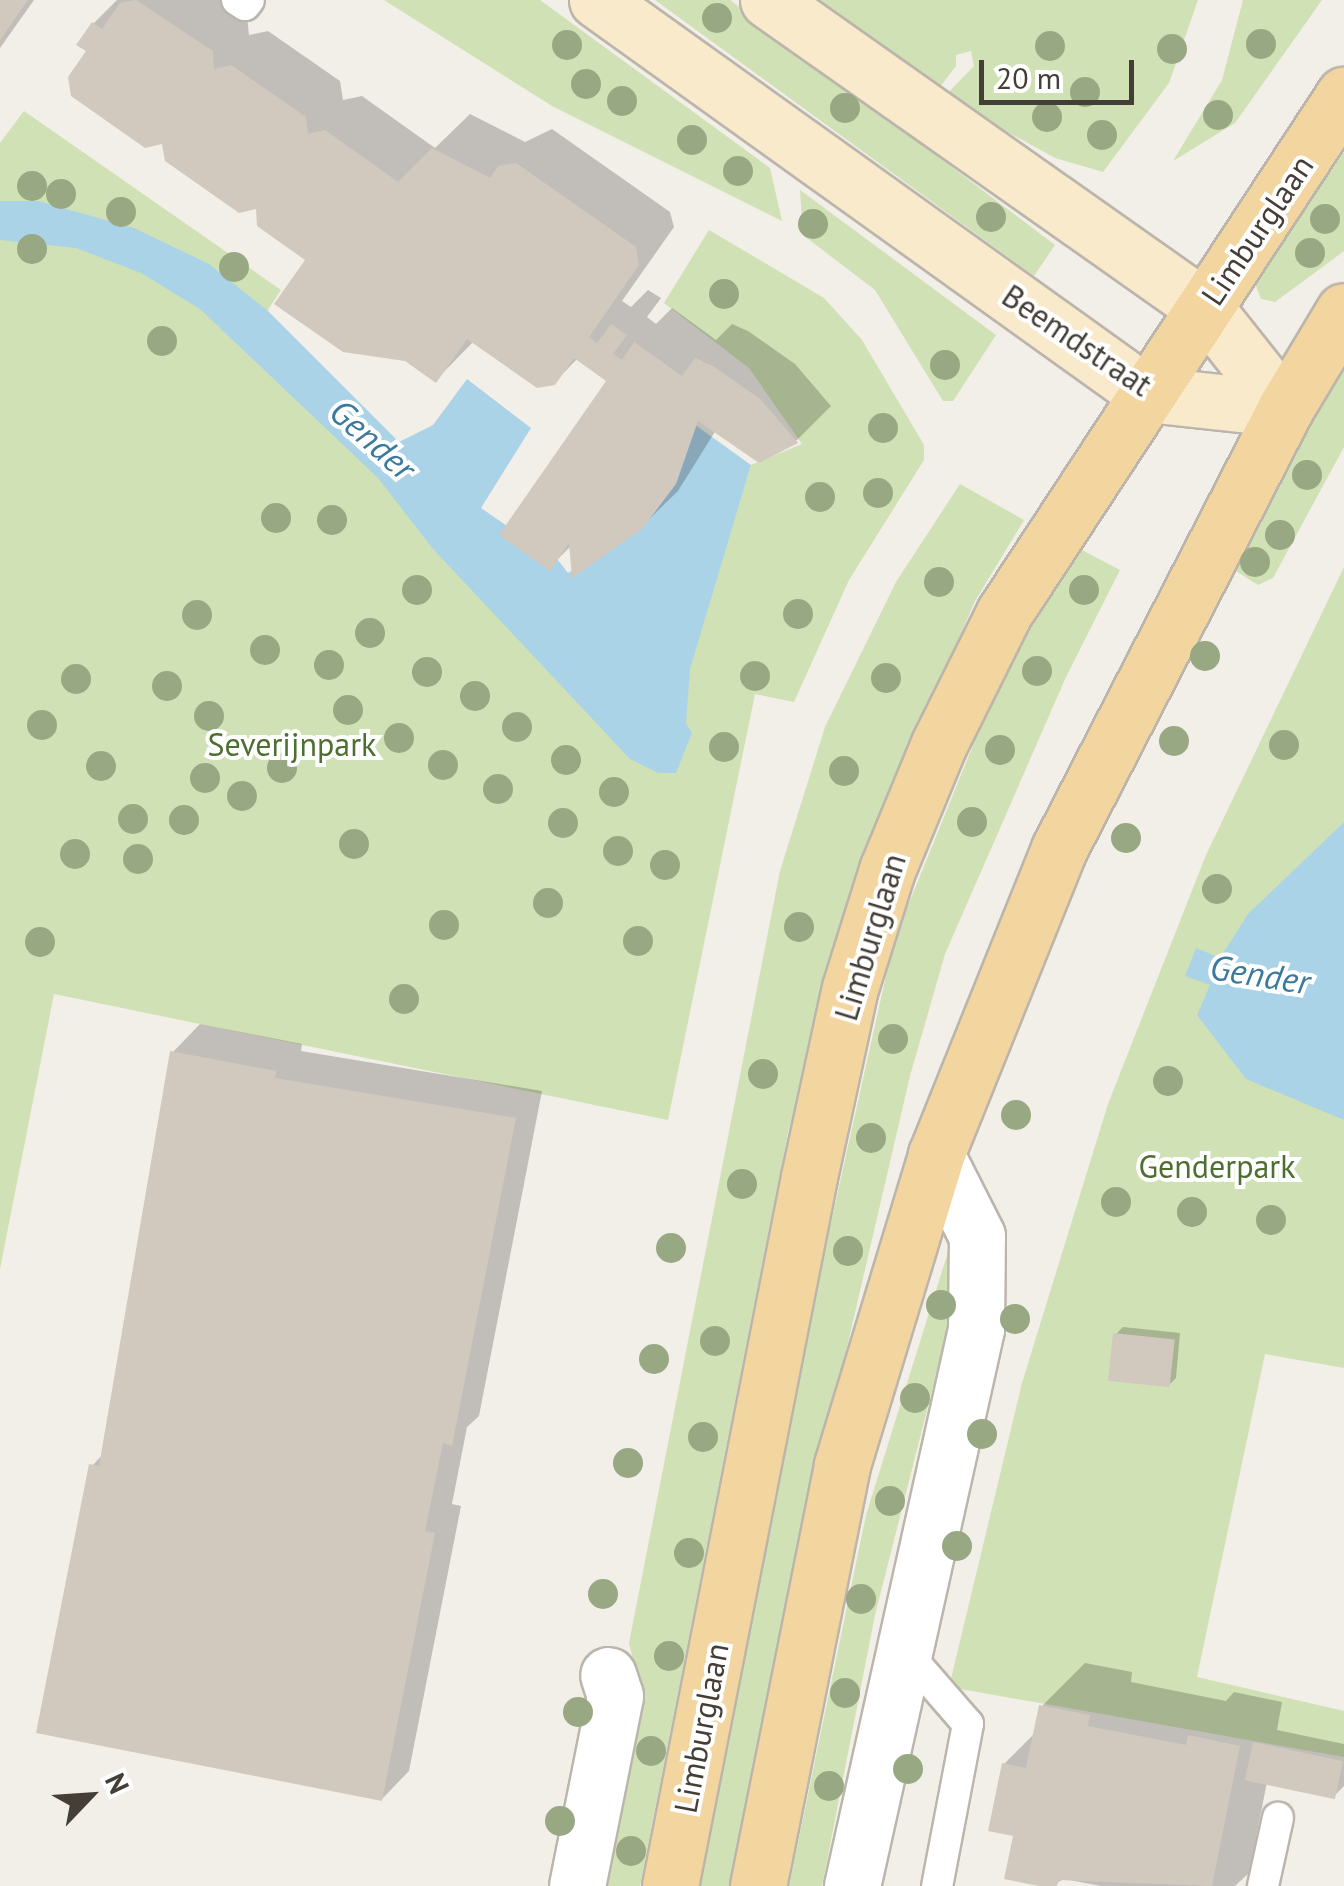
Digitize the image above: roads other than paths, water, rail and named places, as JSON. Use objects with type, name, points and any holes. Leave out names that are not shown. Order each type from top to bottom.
[{"type":"main road","name":"Beemdstraat","points":[[597,0],[1147,394],[1285,408]]},
{"type":"main road","points":[[768,0],[1205,308],[1285,408]]},
{"type":"main road","name":"Limburglaan","points":[[670,1886],[808,1178],[850,988],[887,870],[939,744],[1004,613],[1344,95]]},
{"type":"main road","points":[[758,1886],[842,1466],[936,1155],[1060,848],[1285,408],[1344,311]]},
{"type":"street","points":[[852,1886],[901,1647],[976,1329],[978,1236],[936,1155]]},
{"type":"street","points":[[578,1886],[615,1696],[608,1676]]},
{"type":"lane","points":[[237,0],[245,6],[249,0]]},
{"type":"lane","points":[[901,1647],[968,1724],[937,1886]]},
{"type":"lane","points":[[1263,1886],[1278,1818]]},
{"type":"water","name":"Gender","points":[[0,201],[38,201],[134,228],[209,264],[268,311],[399,442],[433,425],[467,379],[531,428],[481,508],[520,535],[530,524],[568,573],[612,548],[694,424],[751,465],[690,669],[686,723],[692,733],[676,773],[658,773],[630,759],[433,549],[378,478],[200,309],[141,273],[76,248],[0,240]]},
{"type":"water","name":"Gender","points":[[1344,822],[1344,1120],[1246,1079],[1197,1015],[1210,985],[1185,976],[1196,948],[1220,958],[1248,914]]},
{"type":"park label","name":"Severijnpark","points":[[292,744]]},
{"type":"park label","name":"Genderpark","points":[[1217,1166]]}]
